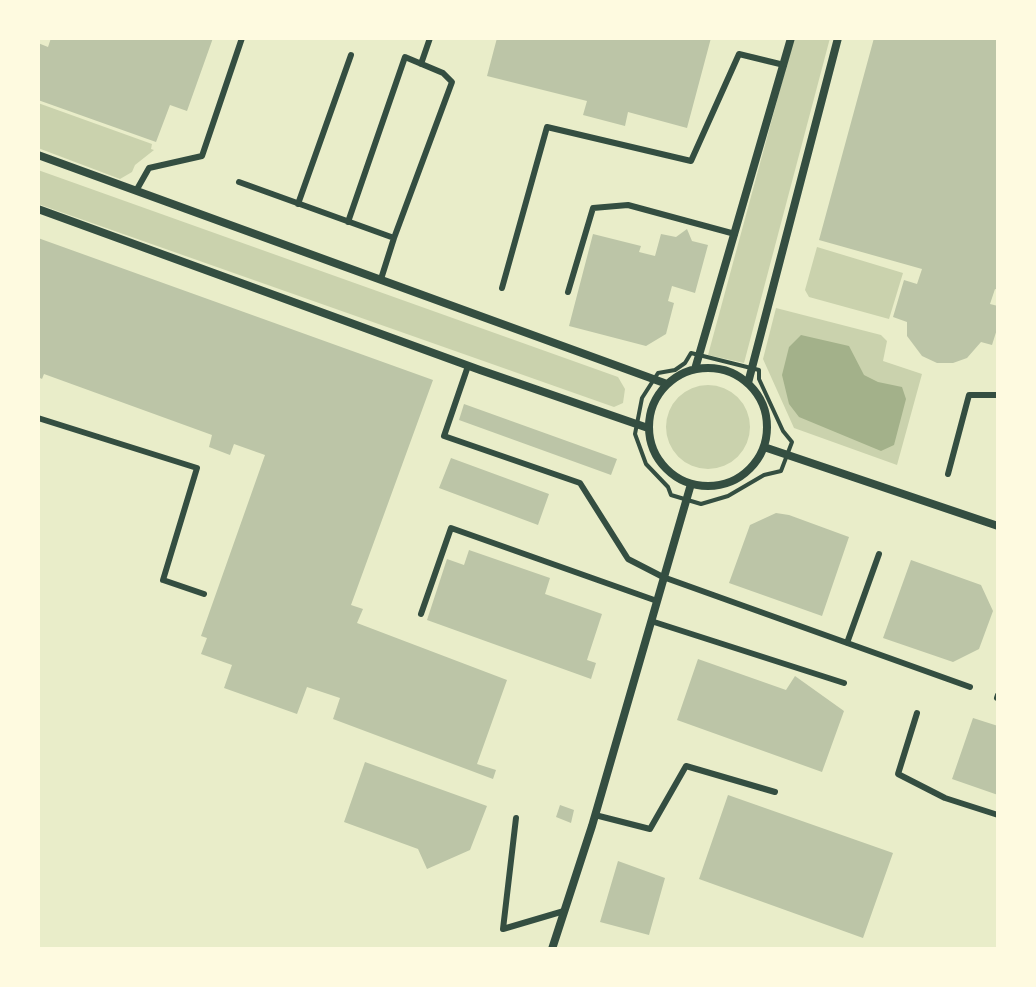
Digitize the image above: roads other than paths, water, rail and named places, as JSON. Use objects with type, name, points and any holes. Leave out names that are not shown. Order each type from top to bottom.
[{"type":"street","points":[[695,369],[791,38]]},
{"type":"street","points":[[748,383],[838,38]]},
{"type":"street","points":[[38,155],[667,384]]},
{"type":"street","points":[[38,209],[468,366],[648,428]]},
{"type":"street","points":[[695,369],[723,370],[748,383],[759,397],[767,430],[764,447],[757,460],[735,480],[721,485],[691,484],[677,478],[656,457],[650,443],[650,412],[657,397],[667,384],[695,369]]},
{"type":"street","points":[[764,447],[998,526]]},
{"type":"street","points":[[552,949],[595,815],[691,484]]},
{"type":"lane","points":[[136,191],[149,168],[202,156],[242,38]]},
{"type":"lane","points":[[421,64],[430,38]]},
{"type":"lane","points":[[502,288],[547,127],[691,161],[739,54],[784,65]]},
{"type":"lane","points":[[298,204],[351,55]]},
{"type":"lane","points":[[348,222],[405,57],[443,73],[452,82],[381,279]]},
{"type":"lane","points":[[239,182],[394,238]]},
{"type":"lane","points":[[568,292],[593,208],[628,205],[735,234]]},
{"type":"lane","points":[[468,366],[444,436],[580,483],[628,559],[663,577],[970,687]]},
{"type":"lane","points":[[948,474],[969,395],[998,395]]},
{"type":"lane","points":[[38,418],[197,468],[163,580],[204,594]]},
{"type":"lane","points":[[421,614],[451,528],[657,601]]},
{"type":"lane","points":[[847,643],[879,554]]},
{"type":"lane","points":[[651,621],[844,683]]},
{"type":"lane","points":[[917,713],[898,774],[945,798],[998,815]]},
{"type":"lane","points":[[595,815],[650,829],[686,766],[775,792]]},
{"type":"lane","points":[[516,818],[503,929],[564,911]]}]
